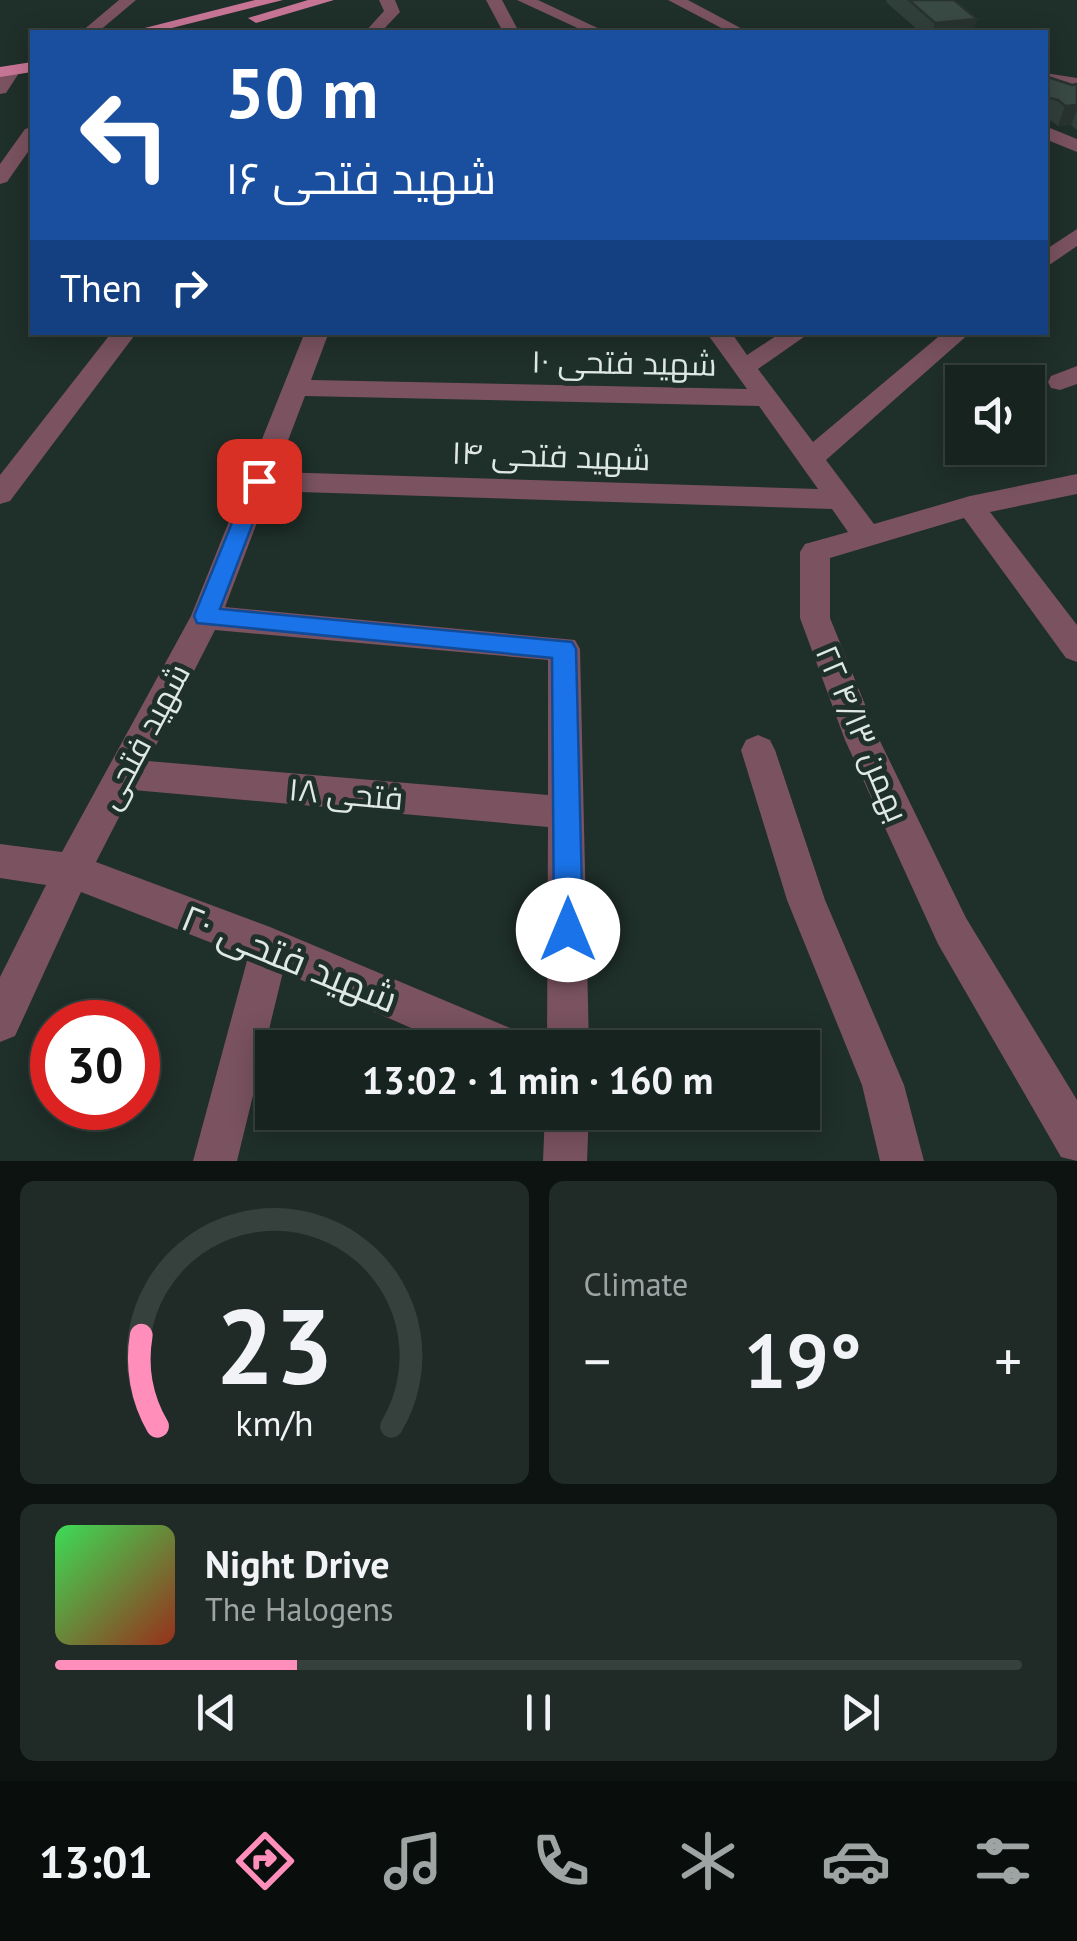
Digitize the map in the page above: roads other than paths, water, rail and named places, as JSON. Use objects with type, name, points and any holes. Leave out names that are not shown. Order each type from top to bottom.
[{"type":"main road","points":[[146,30],[275,0]]},
{"type":"main road","points":[[208,30],[326,0]]},
{"type":"main road","points":[[4,67],[30,55]]},
{"type":"main road","points":[[4,67],[30,66]]},
{"type":"street","points":[[91,30],[128,0]]},
{"type":"street","points":[[376,30],[392,12],[387,0]]},
{"type":"street","points":[[494,0],[510,30]]},
{"type":"street","points":[[525,0],[593,30]]},
{"type":"street","points":[[676,0],[736,30]]},
{"type":"street","points":[[0,89],[4,67]]},
{"type":"street","points":[[1048,78],[1077,82]]},
{"type":"street","points":[[1048,133],[1077,146]]},
{"type":"street","points":[[2,174],[30,137]]},
{"type":"street","points":[[2,174],[30,172]]},
{"type":"street","points":[[1048,229],[1075,239]]},
{"type":"street","points":[[1048,259],[1075,239]]},
{"type":"street","points":[[0,494],[123,335]]},
{"type":"street","name":"شهید فتحی","points":[[0,1021],[72,871],[206,616],[316,335]]},
{"type":"street","points":[[720,335],[867,536]]},
{"type":"street","points":[[745,367],[794,335]]},
{"type":"street","points":[[811,458],[955,335]]},
{"type":"street","name":"شهید فتحی ۱۰","points":[[298,388],[769,398]]},
{"type":"street","name":"شهید فتحی ۱۴","points":[[259,481],[840,499]]},
{"type":"street","name":"۲۲ بهمن ۴/۱۳","points":[[1077,484],[970,506],[815,552],[815,618],[862,740],[952,931],[1077,1141]]},
{"type":"street","points":[[970,506],[1077,649]]},
{"type":"street","points":[[206,616],[564,649],[568,1030]]},
{"type":"street","points":[[758,750],[806,900],[882,1085],[902,1161]]},
{"type":"street","name":"فتحی ۱۸","points":[[123,774],[568,813]]},
{"type":"street","name":"شهید فتحی ۲۰","points":[[0,861],[72,871],[270,946],[466,1030]]},
{"type":"street","points":[[215,1161],[270,946]]},
{"type":"street","points":[[565,1161],[566,1130]]}]
